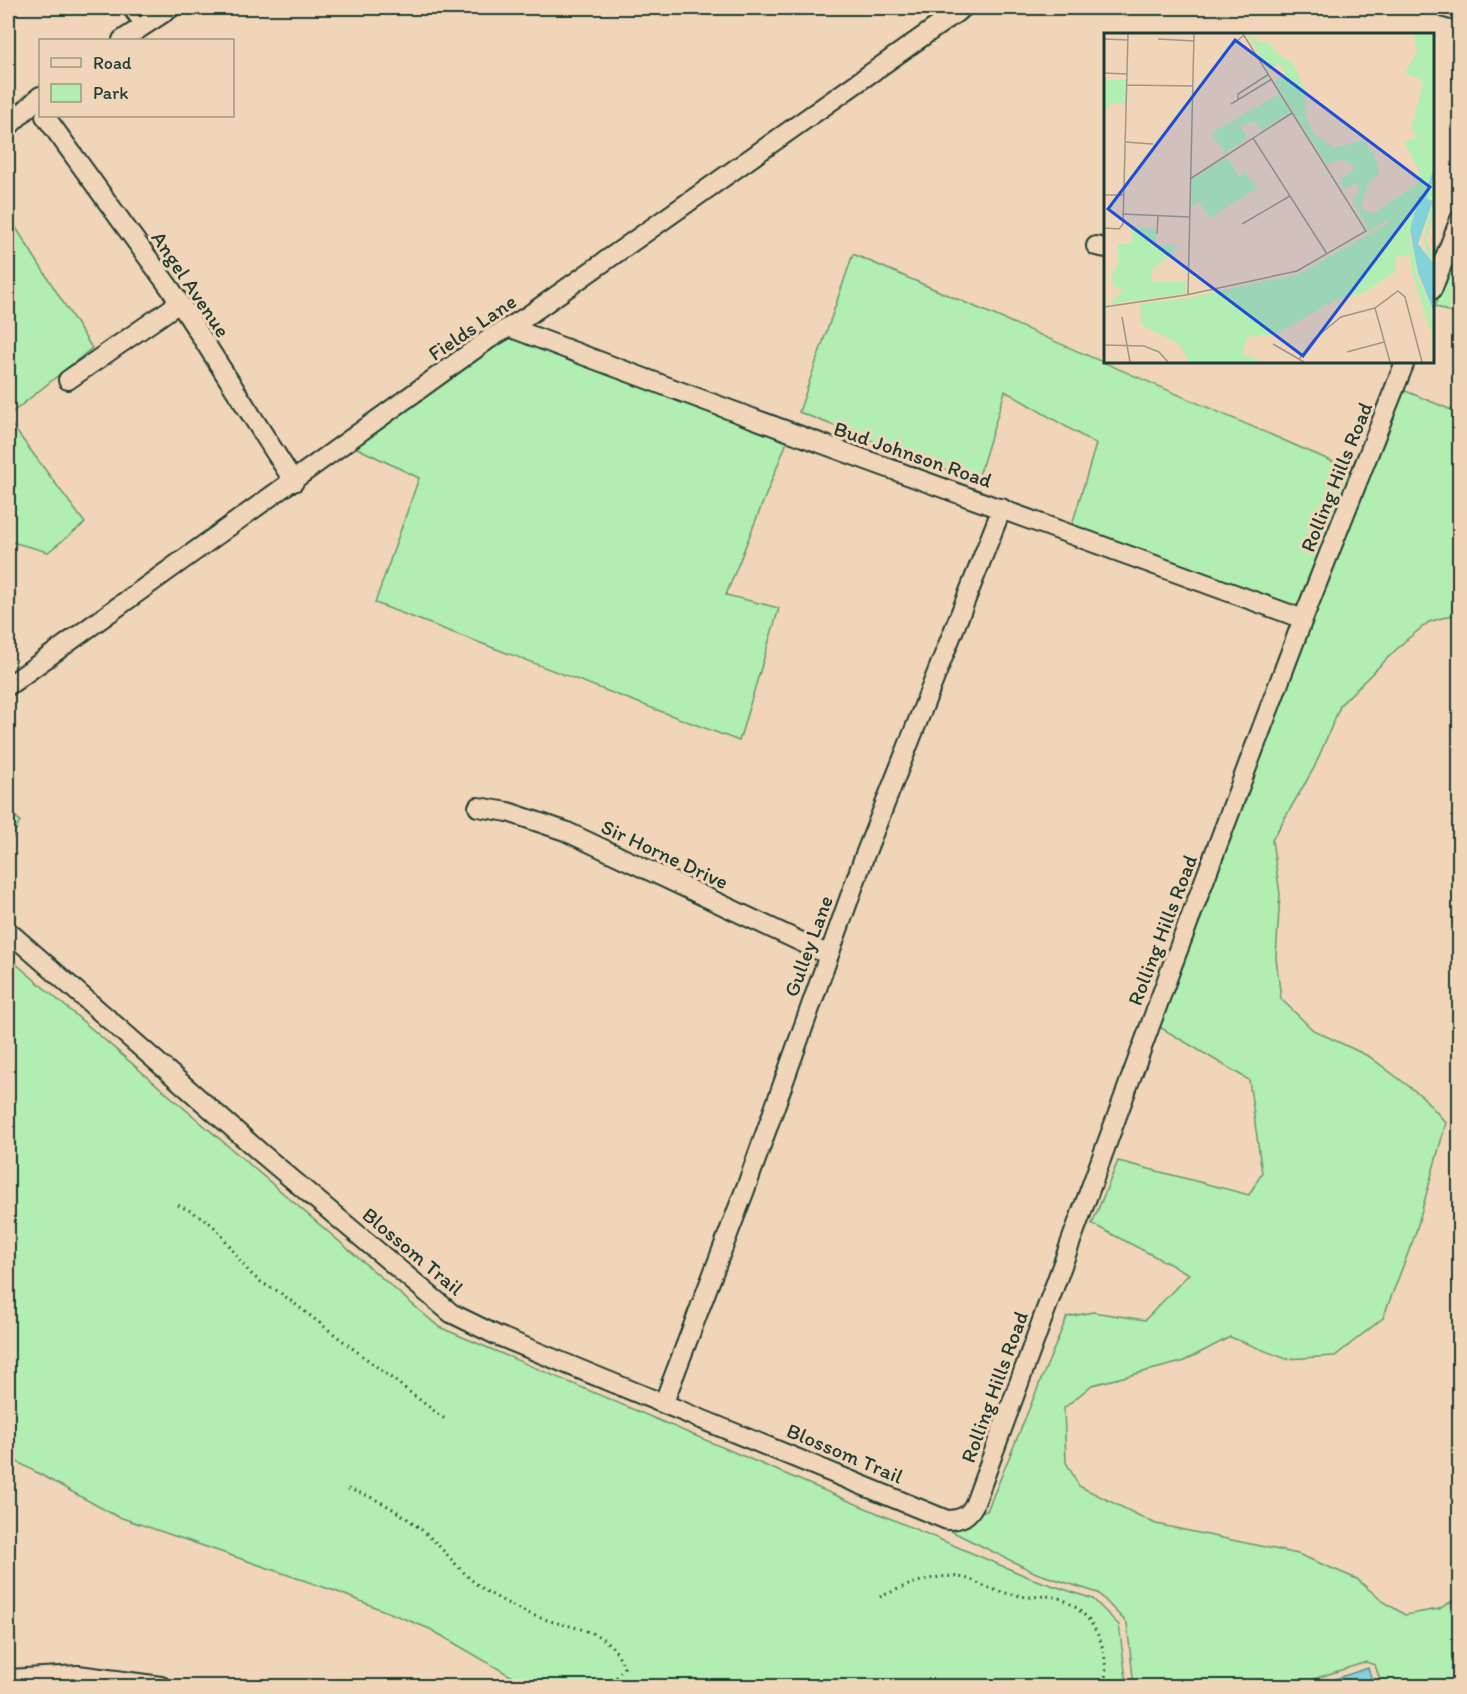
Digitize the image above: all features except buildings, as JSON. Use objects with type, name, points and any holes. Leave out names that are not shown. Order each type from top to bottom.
[{"type":"street","points":[[124,39],[171,8]]},
{"type":"street","name":"Fields Lane","points":[[8,686],[509,327],[963,8]]},
{"type":"street","points":[[1445,8],[1460,12]]},
{"type":"street","points":[[8,127],[39,107]]},
{"type":"street","name":"Angel Avenue","points":[[48,117],[179,303],[294,482]]},
{"type":"street","points":[[1434,285],[1460,219]]},
{"type":"street","points":[[68,380],[179,303]]},
{"type":"street","name":"Bud Johnson Road","points":[[509,327],[759,423],[1002,508],[1303,619]]},
{"type":"street","name":"Rolling Hills Road","points":[[965,1516],[975,1503],[1165,986],[1303,619],[1404,363]]},
{"type":"street","name":"Gulley Lane","points":[[664,1402],[748,1182],[864,857],[1002,508]]},
{"type":"street","name":"Sir Horne Drive","points":[[478,807],[508,812],[565,831],[829,955]]},
{"type":"street","name":"Blossom Trail","points":[[8,931],[252,1146],[444,1309],[496,1335],[947,1520],[965,1516]]},
{"type":"street","points":[[8,1679],[78,1676],[161,1686]]},
{"type":"lane","points":[[127,8],[142,28]]},
{"type":"path","points":[[178,1205],[199,1215],[217,1229],[246,1270],[261,1284],[278,1291],[446,1420]]},
{"type":"path","points":[[348,1489],[367,1494],[417,1525],[481,1589],[542,1618],[593,1633],[611,1644],[620,1656],[624,1668],[615,1679],[591,1686]]},
{"type":"path","points":[[880,1597],[901,1588],[951,1576],[968,1578],[987,1588],[1024,1597],[1047,1596],[1061,1599],[1079,1611],[1101,1641],[1106,1659],[1104,1686]]},
{"type":"green space","points":[[8,215],[92,348],[8,416]]},
{"type":"green space","points":[[1459,242],[1459,316],[1435,306]]},
{"type":"green space","points":[[853,254],[1350,469],[1369,435],[1299,609],[1072,525],[1096,444],[1005,391],[977,482],[799,412]]},
{"type":"green space","points":[[509,336],[787,442],[726,595],[779,608],[739,741],[375,603],[419,478],[355,447]]},
{"type":"green space","points":[[1403,390],[1459,413],[1459,613],[1429,622],[1405,641],[1341,704],[1314,768],[1272,840],[1280,894],[1276,958],[1281,999],[1313,1030],[1370,1057],[1423,1097],[1446,1123],[1415,1235],[1383,1318],[1335,1356],[1286,1359],[1230,1337],[1182,1362],[1092,1385],[1064,1408],[1066,1462],[1079,1486],[1156,1524],[1298,1554],[1357,1579],[1381,1600],[1405,1615],[1439,1609],[1459,1597],[1459,1686],[1382,1686],[1375,1665],[1366,1662],[1292,1686],[1134,1686],[1127,1623],[1098,1593],[1036,1573],[943,1527],[969,1524],[980,1511],[987,1511],[1067,1317],[1093,1312],[1145,1320],[1189,1274],[1092,1224],[1118,1161],[1249,1195],[1262,1173],[1249,1080],[1158,1026],[1311,622]]},
{"type":"green space","points":[[8,420],[85,523],[48,552],[8,541]]},
{"type":"green space","points":[[8,809],[20,821],[8,848]]},
{"type":"green space","points":[[8,957],[439,1327],[1033,1579],[1093,1599],[1119,1625],[1127,1686],[528,1686],[430,1629],[335,1591],[116,1516],[12,1459],[8,1454]]},
{"type":"water","points":[[1368,1668],[1374,1686],[1313,1686]]}]
